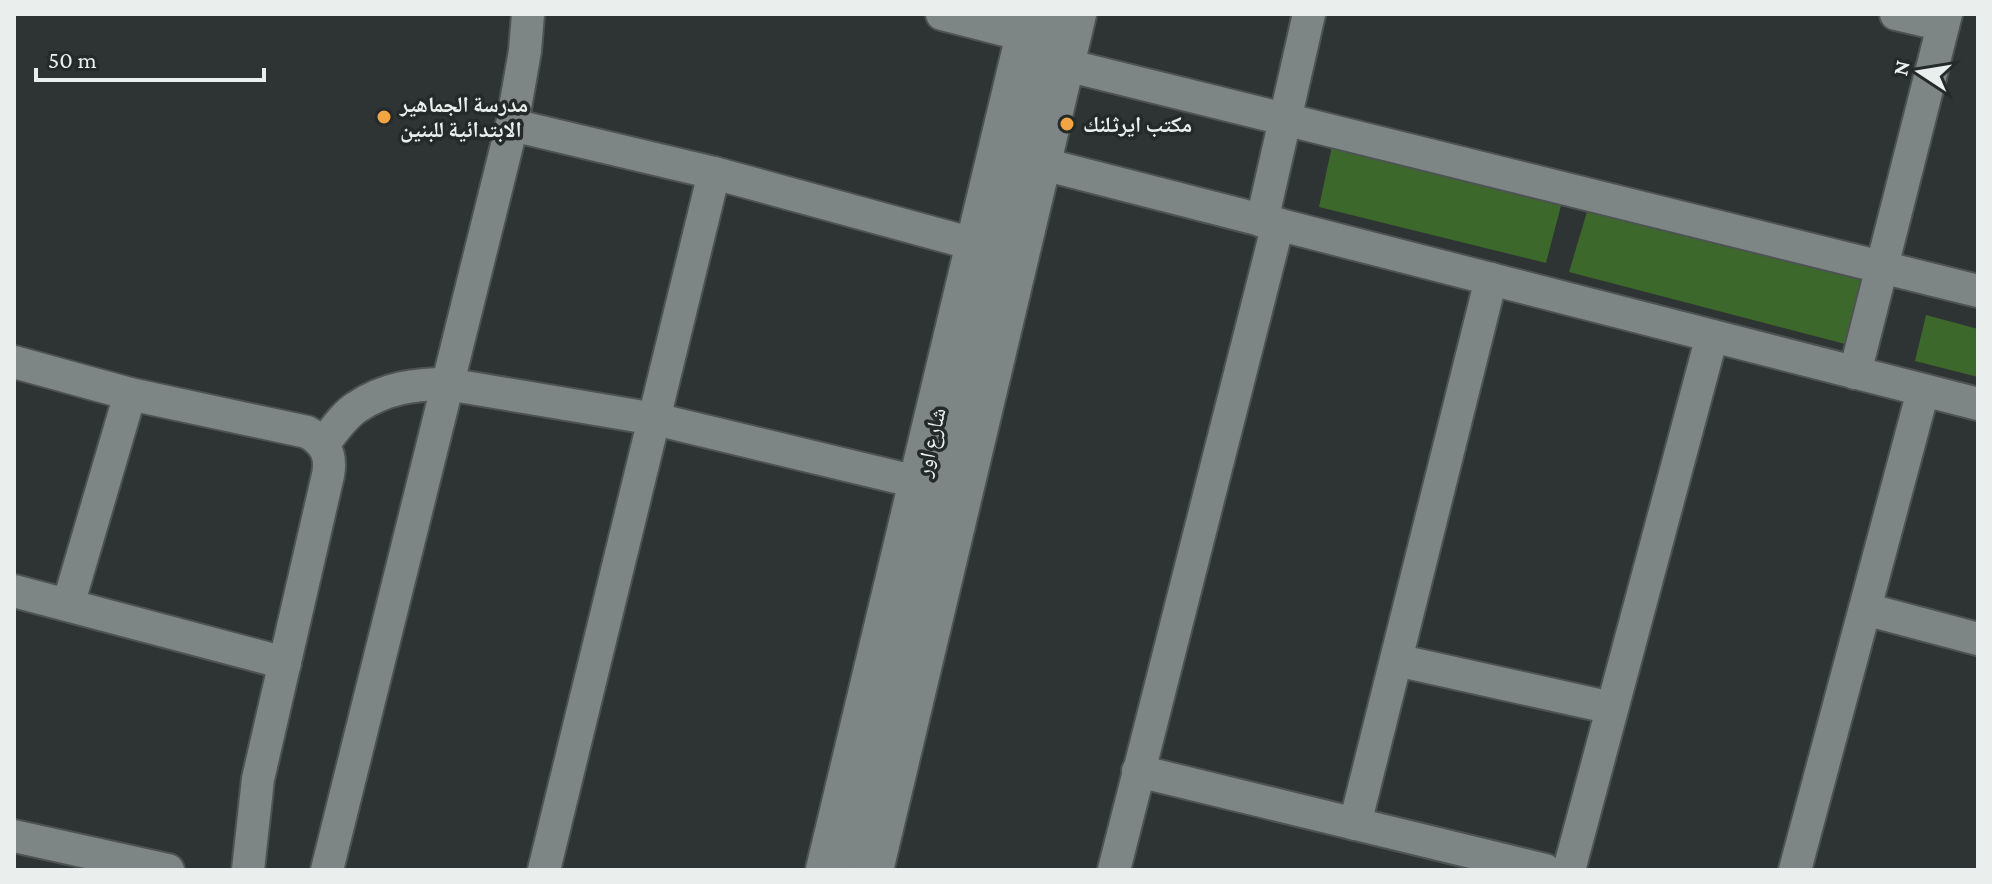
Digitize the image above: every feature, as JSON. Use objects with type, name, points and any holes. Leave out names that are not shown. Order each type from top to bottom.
[{"type":"street","points":[[327,870],[512,125],[528,14]]},
{"type":"street","points":[[942,14],[1031,25]]},
{"type":"street","name":"شارع اور","points":[[871,870],[1074,14]]},
{"type":"street","points":[[1114,870],[1270,223],[1285,120],[1309,14]]},
{"type":"street","points":[[1855,373],[1945,20],[1896,14]]},
{"type":"street","name":"شارع اور","points":[[828,870],[1031,25]]},
{"type":"street","points":[[1062,64],[1978,291]]},
{"type":"street","points":[[512,125],[714,173],[977,245]]},
{"type":"street","points":[[1039,163],[1978,404]]},
{"type":"street","points":[[544,870],[714,173]]},
{"type":"street","points":[[1355,824],[1491,279]]},
{"type":"street","points":[[1569,870],[1712,336]]},
{"type":"street","points":[[14,362],[130,394],[307,432],[323,444],[330,464],[258,779],[248,870]]},
{"type":"street","points":[[323,444],[355,408],[384,393],[415,384],[447,384],[655,419],[921,483]]},
{"type":"street","points":[[1795,870],[1923,391]]},
{"type":"street","points":[[68,605],[130,394]]},
{"type":"street","points":[[14,591],[285,663]]},
{"type":"street","points":[[1865,609],[1978,639]]},
{"type":"street","points":[[1396,660],[1612,708]]},
{"type":"street","points":[[1138,771],[1545,870]]},
{"type":"street","points":[[14,836],[168,870]]},
{"type":"green space","points":[[1332,146],[1563,198],[1546,263],[1319,207]]},
{"type":"green space","points":[[1589,205],[1866,274],[1849,345],[1569,272]]},
{"type":"green space","points":[[1926,315],[1978,329],[1978,377],[1915,361]]},
{"type":"place","name":"مدرسة الجماهير الابتدائية للبنين","points":[[384,117]]},
{"type":"place","name":"مكتب ايرثلنك","points":[[1067,124]]}]
